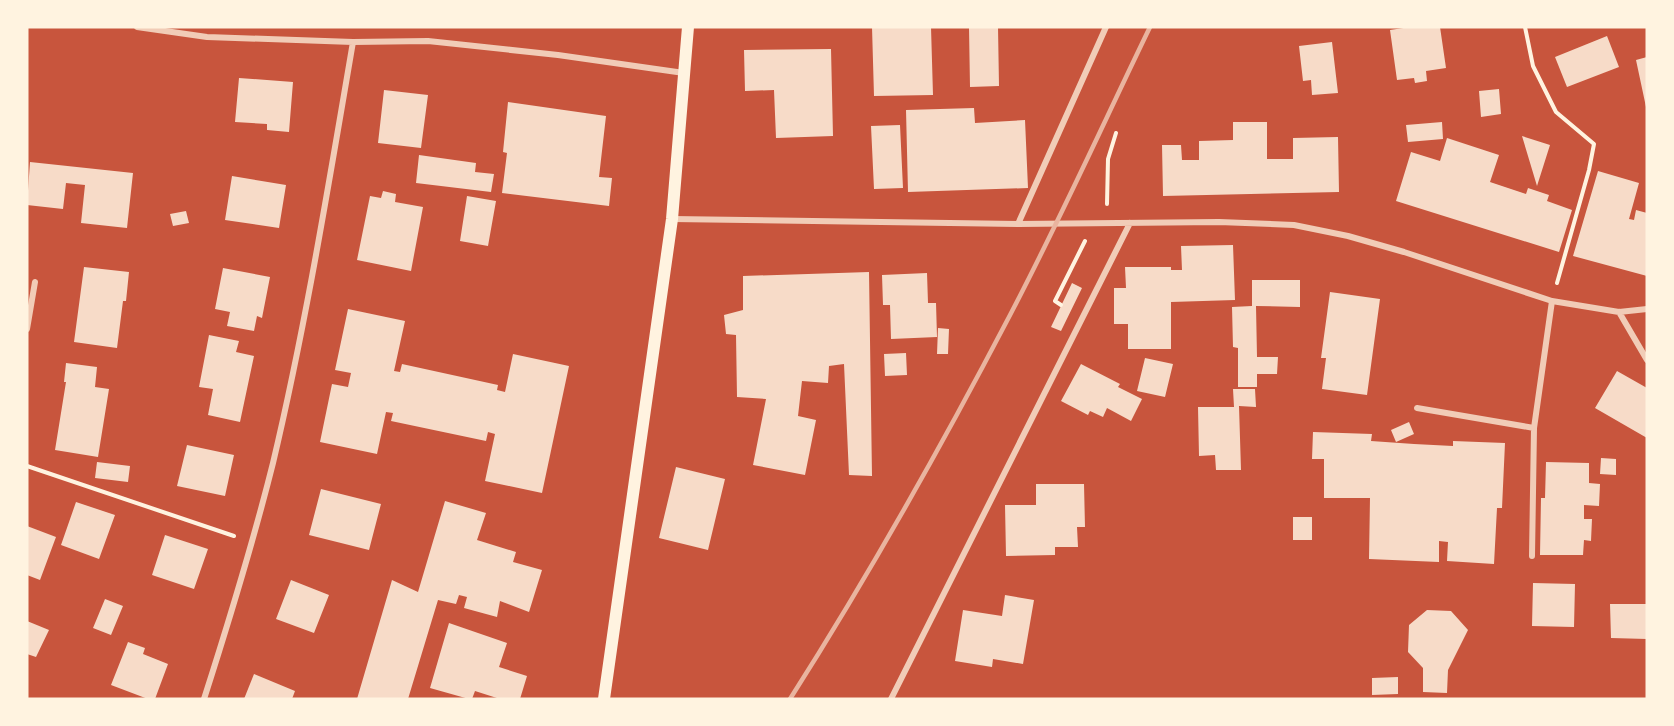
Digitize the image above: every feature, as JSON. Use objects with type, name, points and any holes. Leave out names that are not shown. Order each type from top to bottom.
[{"type":"main road","points":[[604,699],[672,219],[688,27]]},
{"type":"street","points":[[137,27],[207,37],[353,42],[428,41],[558,55],[685,74]]},
{"type":"street","points":[[1018,224],[1106,27]]},
{"type":"street","points":[[204,699],[232,614],[273,462],[313,273],[353,42]]},
{"type":"street","points":[[672,219],[1018,224],[1219,222],[1294,225],[1348,236],[1393,249],[1552,301],[1619,312],[1647,309]]},
{"type":"street","points":[[891,699],[1130,223]]},
{"type":"street","points":[[27,329],[35,282]]},
{"type":"street","points":[[1532,556],[1534,428],[1552,301]]},
{"type":"street","points":[[1619,312],[1647,360]]},
{"type":"street","points":[[1417,408],[1534,428]]},
{"type":"path","points":[[1525,27],[1533,66],[1556,112],[1594,144],[1589,170],[1552,301]]},
{"type":"path","points":[[1106,223],[1108,159],[1116,133]]},
{"type":"path","points":[[1062,305],[1055,301],[1093,223]]},
{"type":"path","points":[[27,466],[251,542]]},
{"type":"building","points":[[872,27],[931,27],[933,95],[874,96]]},
{"type":"building","points":[[969,27],[998,27],[999,86],[970,87]]},
{"type":"building","points":[[1440,27],[1446,68],[1426,71],[1427,81],[1415,83],[1414,78],[1397,80],[1390,30]]},
{"type":"building","points":[[1607,36],[1619,67],[1567,87],[1555,57]]},
{"type":"building","points":[[1332,42],[1338,93],[1312,95],[1311,80],[1303,81],[1299,46]]},
{"type":"building","points":[[831,49],[833,136],[776,138],[774,90],[745,91],[744,50]]},
{"type":"building","points":[[1647,57],[1647,107],[1646,107],[1636,60]]},
{"type":"building","points":[[239,78],[293,82],[289,132],[267,130],[267,124],[235,122]]},
{"type":"building","points":[[1499,89],[1501,114],[1481,117],[1479,91]]},
{"type":"building","points":[[384,90],[428,95],[421,148],[378,143]]},
{"type":"building","points":[[508,102],[606,116],[599,177],[612,178],[609,206],[502,193],[507,153],[503,152]]},
{"type":"building","points":[[974,108],[975,123],[1025,120],[1028,188],[908,192],[906,110]]},
{"type":"building","points":[[1233,122],[1267,122],[1267,159],[1293,159],[1293,138],[1338,137],[1339,192],[1163,196],[1162,145],[1181,145],[1182,160],[1199,160],[1199,141],[1233,140]]},
{"type":"building","points":[[1442,122],[1443,139],[1408,142],[1406,125]]},
{"type":"building","points":[[900,125],[903,188],[874,189],[871,126]]},
{"type":"building","points":[[1522,136],[1550,145],[1537,186]]},
{"type":"building","points":[[1447,138],[1499,155],[1490,182],[1526,194],[1528,188],[1549,195],[1547,201],[1572,210],[1559,252],[1396,201],[1411,152],[1440,161]]},
{"type":"building","points":[[419,155],[476,163],[475,172],[494,174],[491,192],[416,183]]},
{"type":"building","points":[[30,162],[133,173],[127,228],[81,223],[85,185],[66,183],[63,209],[27,205]]},
{"type":"building","points":[[1598,171],[1639,183],[1629,219],[1634,220],[1636,210],[1647,213],[1647,276],[1573,256]]},
{"type":"building","points":[[232,176],[286,185],[279,228],[225,220]]},
{"type":"building","points":[[383,191],[396,194],[395,202],[423,207],[411,271],[357,260],[370,196],[381,198]]},
{"type":"building","points":[[467,196],[496,201],[488,246],[460,241]]},
{"type":"building","points":[[186,211],[189,223],[173,226],[170,214]]},
{"type":"building","points":[[1233,245],[1235,300],[1171,302],[1171,349],[1128,349],[1128,324],[1114,324],[1114,288],[1126,288],[1125,267],[1171,267],[1171,270],[1182,270],[1181,246]]},
{"type":"building","points":[[84,267],[129,272],[117,348],[74,342]]},
{"type":"building","points":[[223,268],[270,277],[262,318],[257,316],[254,331],[227,326],[230,312],[215,309]]},
{"type":"building","points":[[869,272],[872,476],[849,475],[844,364],[829,366],[828,383],[802,381],[798,416],[816,420],[805,475],[753,465],[766,399],[737,397],[736,335],[726,334],[724,315],[743,310],[743,276]]},
{"type":"building","points":[[927,273],[928,303],[936,303],[937,337],[891,339],[890,305],[883,305],[882,275]]},
{"type":"building","points":[[1252,280],[1300,280],[1300,307],[1256,306],[1257,357],[1278,357],[1277,374],[1257,374],[1257,387],[1238,387],[1238,348],[1233,347],[1232,307],[1252,306]]},
{"type":"building","points":[[1072,283],[1082,288],[1061,331],[1051,327]]},
{"type":"building","points":[[1330,292],[1380,299],[1367,395],[1322,389],[1326,358],[1321,358]]},
{"type":"building","points":[[348,309],[405,321],[394,371],[400,372],[402,364],[498,385],[497,390],[505,392],[513,354],[569,366],[542,493],[485,481],[495,434],[488,432],[486,441],[391,421],[393,413],[386,412],[377,454],[320,442],[332,384],[348,387],[351,373],[335,370]]},
{"type":"building","points":[[938,328],[949,329],[948,354],[937,354]]},
{"type":"building","points":[[209,335],[239,341],[236,352],[254,356],[240,422],[208,415],[213,389],[199,387]]},
{"type":"building","points":[[906,353],[907,375],[885,376],[884,354]]},
{"type":"building","points":[[1145,358],[1173,364],[1165,397],[1137,391]]},
{"type":"building","points":[[66,363],[97,367],[95,387],[109,389],[98,457],[55,450],[66,382],[64,382]]},
{"type":"building","points":[[1081,364],[1120,384],[1118,387],[1142,399],[1131,421],[1107,408],[1103,417],[1090,411],[1088,415],[1061,401]]},
{"type":"building","points":[[1617,371],[1647,388],[1647,438],[1595,408]]},
{"type":"building","points":[[1233,389],[1255,389],[1256,407],[1239,406],[1241,470],[1216,470],[1215,455],[1199,456],[1198,407],[1234,407]]},
{"type":"building","points":[[1409,422],[1414,434],[1396,442],[1391,430]]},
{"type":"building","points":[[1313,432],[1372,434],[1371,441],[1414,444],[1453,446],[1453,441],[1505,443],[1502,508],[1497,508],[1494,564],[1447,561],[1448,542],[1439,541],[1439,562],[1369,559],[1370,498],[1324,498],[1324,459],[1312,459]]},
{"type":"building","points":[[187,445],[234,455],[225,496],[177,486]]},
{"type":"building","points":[[1601,458],[1616,459],[1616,475],[1600,474]]},
{"type":"building","points":[[97,462],[130,466],[128,482],[95,478]]},
{"type":"building","points":[[1546,462],[1589,463],[1589,483],[1600,484],[1599,506],[1584,505],[1584,519],[1592,519],[1591,541],[1584,540],[1583,555],[1540,555],[1541,498],[1545,498]]},
{"type":"building","points":[[676,467],[725,479],[708,550],[659,538]]},
{"type":"building","points":[[1036,484],[1084,484],[1085,527],[1077,527],[1078,547],[1055,547],[1055,555],[1006,556],[1005,505],[1036,505]]},
{"type":"building","points":[[321,489],[381,504],[369,550],[309,535]]},
{"type":"building","points":[[445,501],[486,513],[477,540],[516,552],[513,562],[542,570],[529,612],[500,601],[497,617],[464,608],[467,597],[459,595],[456,604],[438,600],[408,699],[357,699],[392,580],[418,592]]},
{"type":"building","points":[[76,502],[115,515],[99,559],[61,545]]},
{"type":"building","points":[[1293,517],[1312,517],[1312,540],[1293,540]]},
{"type":"building","points":[[27,526],[56,537],[40,580],[27,575]]},
{"type":"building","points":[[165,535],[208,549],[194,589],[152,575]]},
{"type":"building","points":[[291,580],[329,595],[314,633],[276,619]]},
{"type":"building","points":[[1533,583],[1575,584],[1574,627],[1532,626]]},
{"type":"building","points":[[1005,595],[1034,600],[1023,664],[993,659],[992,667],[955,661],[963,610],[1002,616]]},
{"type":"building","points":[[105,599],[123,606],[111,635],[93,628]]},
{"type":"building","points":[[1610,604],[1647,604],[1647,639],[1611,638]]},
{"type":"building","points":[[1427,610],[1451,611],[1468,630],[1448,670],[1447,693],[1423,692],[1423,668],[1408,652],[1409,625]]},
{"type":"building","points":[[27,621],[49,630],[36,657],[27,654]]},
{"type":"building","points":[[449,623],[507,643],[499,667],[527,676],[520,699],[500,699],[475,691],[472,699],[469,699],[430,688]]},
{"type":"building","points":[[128,642],[145,648],[143,654],[168,664],[155,699],[148,699],[111,685]]},
{"type":"building","points":[[254,674],[295,691],[292,699],[244,699]]},
{"type":"building","points":[[1398,677],[1398,694],[1372,695],[1372,678]]},
{"type":"railway","points":[[790,699],[876,558],[983,366],[1046,245],[1150,27]]}]
